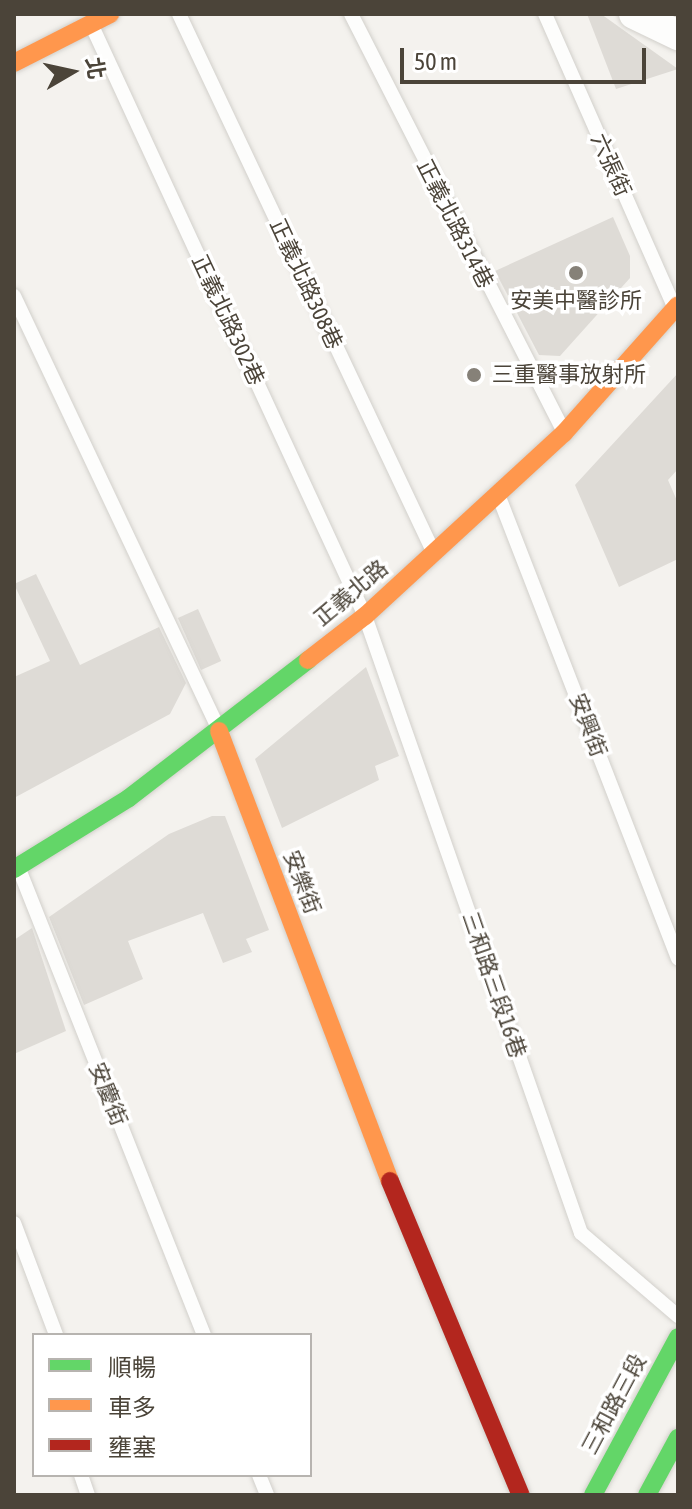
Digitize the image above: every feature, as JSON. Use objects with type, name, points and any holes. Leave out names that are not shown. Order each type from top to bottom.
[{"type":"street","points":[[18,52],[110,14]]},
{"type":"street","points":[[634,14],[678,35]]},
{"type":"street","name":"正義北路","points":[[15,863],[129,798],[365,616],[564,433],[677,309]]},
{"type":"street","name":"安樂街","points":[[219,731],[421,1261],[521,1495]]},
{"type":"street","name":"三和路三段","points":[[593,1495],[678,1337]]},
{"type":"street","points":[[647,1495],[678,1438]]},
{"type":"lane","name":"正義北路308巷","points":[[179,14],[434,553]]},
{"type":"lane","name":"正義北路314巷","points":[[351,14],[564,433]]},
{"type":"lane","name":"六張街","points":[[545,14],[677,309]]},
{"type":"lane","name":"正義北路302巷","points":[[91,24],[365,616]]},
{"type":"lane","name":"安樂街","points":[[14,296],[219,731]]},
{"type":"lane","name":"安興街","points":[[497,493],[678,958]]},
{"type":"lane","name":"三和路三段16巷","points":[[365,616],[581,1233],[678,1316]]},
{"type":"lane","name":"安慶街","points":[[15,863],[203,1333]]},
{"type":"lane","points":[[14,1223],[55,1333]]},
{"type":"building","points":[[587,14],[601,14],[678,69],[616,89]]},
{"type":"building","points":[[613,217],[630,256],[630,278],[560,356],[539,355],[495,271]]},
{"type":"building","points":[[678,373],[678,469],[668,480],[678,503],[678,559],[619,587],[575,485]]},
{"type":"building","points":[[36,574],[80,665],[159,627],[186,683],[170,714],[14,798],[14,677],[50,661],[14,584]]},
{"type":"building","points":[[198,609],[221,661],[201,670],[178,618]]},
{"type":"building","points":[[366,667],[399,756],[375,766],[379,780],[282,828],[255,759]]},
{"type":"building","points":[[212,816],[225,816],[269,930],[246,939],[252,952],[223,963],[203,913],[128,941],[143,979],[84,1005],[49,917],[169,834]]},
{"type":"building","points":[[32,928],[66,1031],[14,1054],[14,940]]},
{"type":"traffic: fast","points":[[14,869],[129,798],[308,660]]},
{"type":"traffic: fast","points":[[593,1495],[678,1337]]},
{"type":"traffic: fast","points":[[647,1495],[678,1438]]},
{"type":"traffic: slow","points":[[14,63],[110,14]]},
{"type":"traffic: slow","points":[[308,660],[365,616],[564,433],[678,305]]},
{"type":"traffic: slow","points":[[219,731],[390,1181]]},
{"type":"traffic: jam","points":[[390,1181],[521,1495]]},
{"type":"place","name":"安美中醫診所","points":[[576,273]]},
{"type":"place","name":"三重醫事放射所","points":[[474,375]]}]
